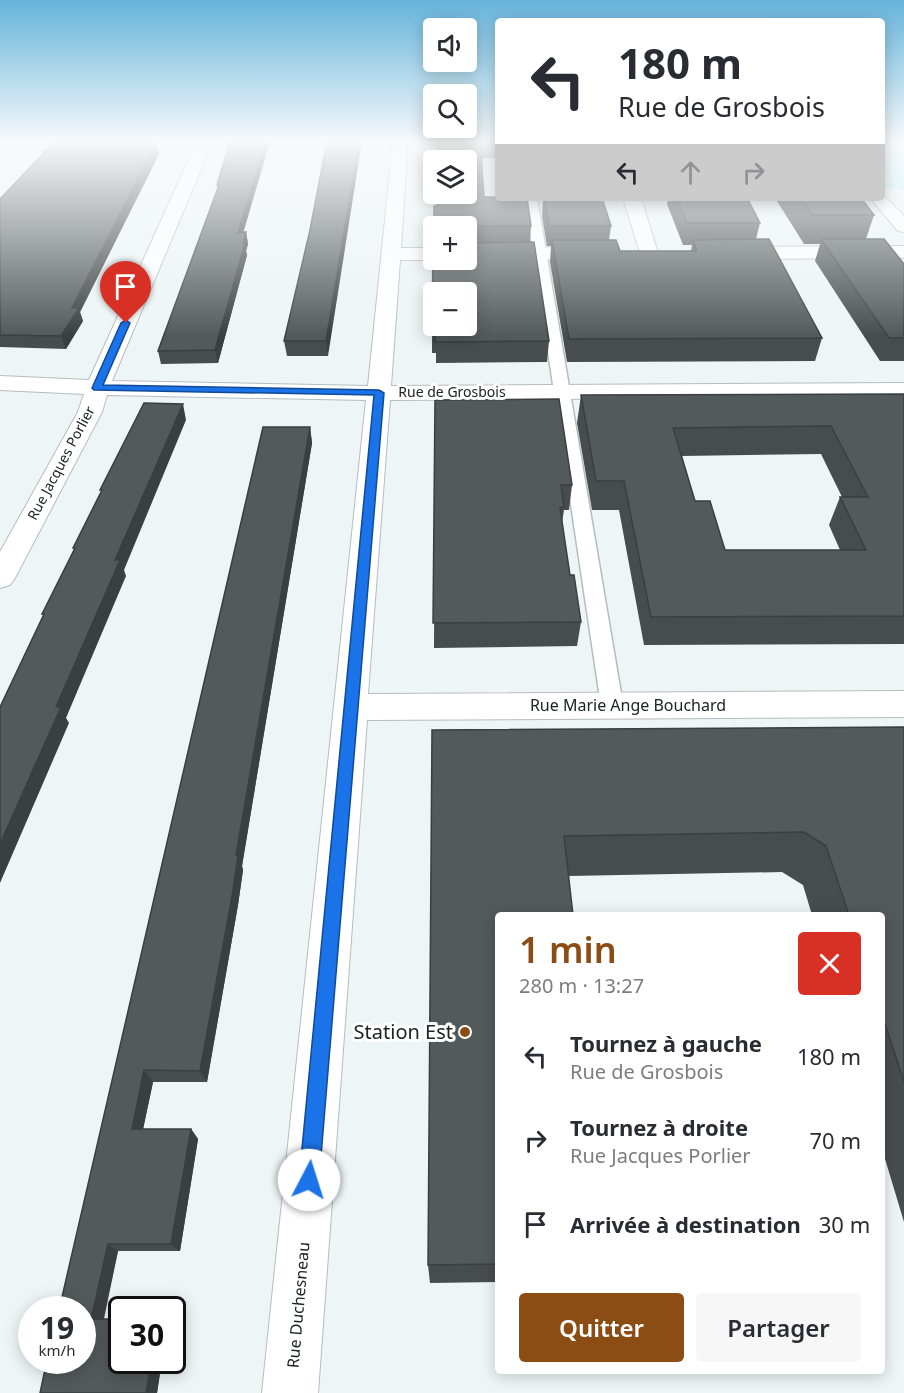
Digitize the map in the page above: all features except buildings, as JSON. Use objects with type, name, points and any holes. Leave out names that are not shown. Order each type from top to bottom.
[{"type":"street","name":"Rue Jacques Porlier","points":[[0,578],[90,412],[97,388],[177,206]]},
{"type":"street","name":"Rue Duchesneau","points":[[290,1393],[395,206]]},
{"type":"street","points":[[634,206],[649,253]]},
{"type":"street","points":[[886,206],[904,227]]},
{"type":"street","points":[[708,253],[904,252]]},
{"type":"street","points":[[477,254],[673,253]]},
{"type":"street","points":[[391,254],[423,254]]},
{"type":"street","name":"Rue de Grosbois","points":[[0,383],[97,388],[379,393],[904,390]]},
{"type":"street","name":"Rue Marie Ange Bouchard","points":[[352,707],[904,704]]},
{"type":"lane","points":[[532,206],[612,705]]},
{"type":"place","name":"Station Est","points":[[465,1032]]},
{"type":"route","points":[[126,323],[97,388],[379,393],[309,1180]]}]
